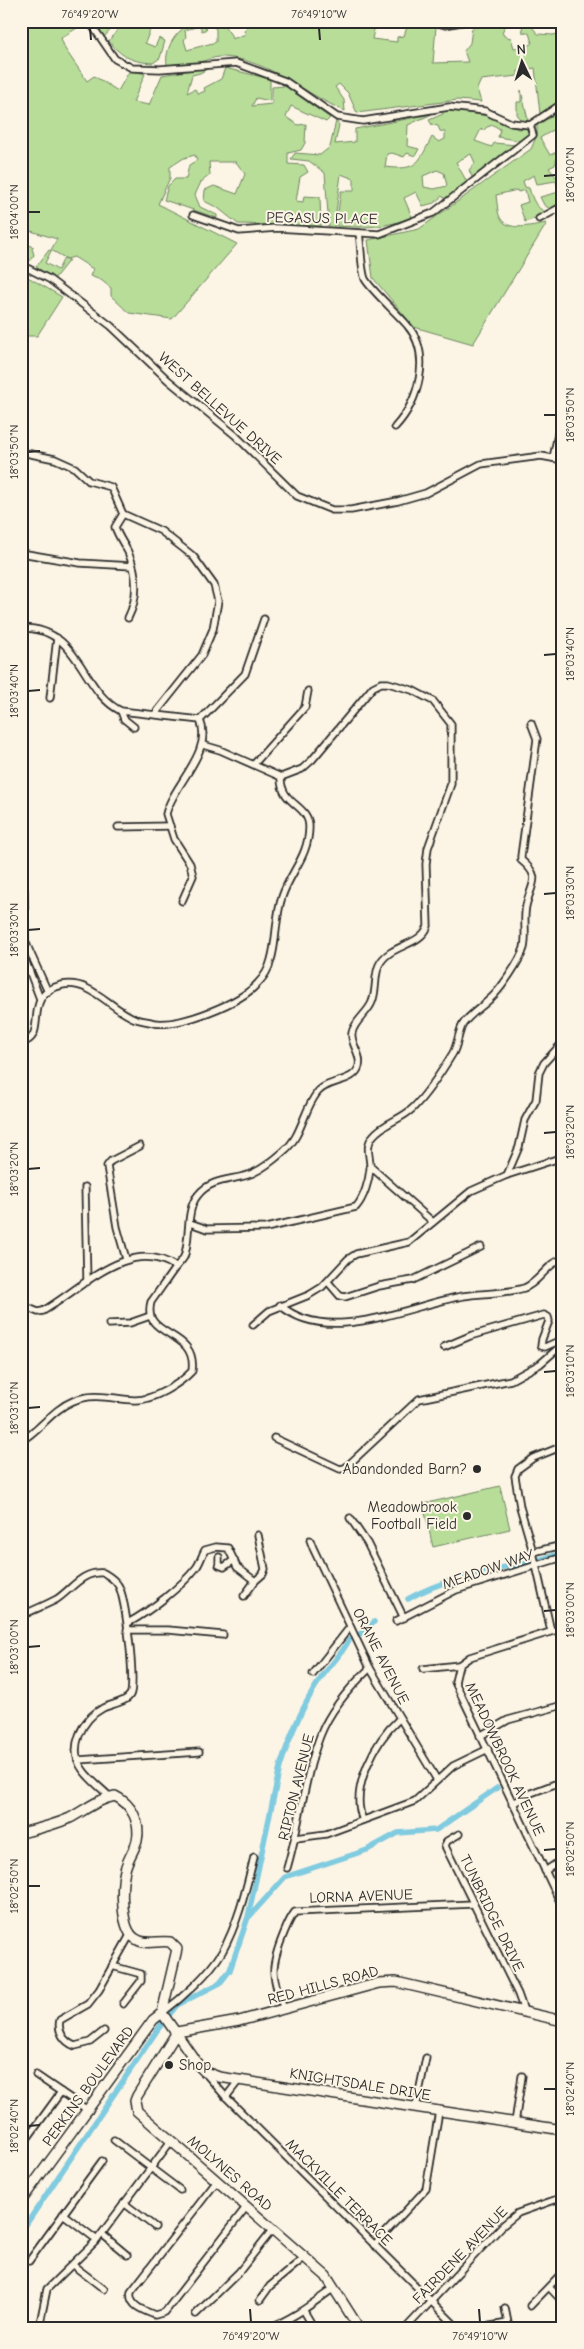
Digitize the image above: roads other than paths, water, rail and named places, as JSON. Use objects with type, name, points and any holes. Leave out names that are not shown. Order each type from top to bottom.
[{"type":"main road","points":[[21,1833],[53,1825],[110,1797],[115,1796],[128,1804],[139,1830],[125,1870],[124,1924],[130,1935],[142,1942],[170,1942],[177,1949],[165,2016],[205,2072]]},
{"type":"main road","name":"RED HILLS ROAD","points":[[176,2031],[239,2021],[379,1983],[396,1982],[563,2021]]},
{"type":"main road","name":"PERKINS BOULEVARD","points":[[21,2201],[89,2111],[153,2020],[165,2016]]},
{"type":"main road","name":"MOLYNES ROAD","points":[[176,2031],[135,2101],[137,2111],[326,2276],[359,2328]]},
{"type":"main road","name":"KNIGHTSDALE DRIVE","points":[[205,2072],[240,2080],[563,2130]]},
{"type":"street","points":[[89,21],[115,59],[132,68],[160,69],[236,63],[285,81],[337,116],[364,121],[449,107],[485,111],[511,123],[530,125],[563,103]]},
{"type":"street","points":[[431,21],[445,26],[467,21]]},
{"type":"street","name":"PEGASUS PLACE","points":[[193,214],[239,231],[277,228],[379,234],[433,213],[533,134],[530,125]]},
{"type":"street","points":[[540,219],[563,206]]},
{"type":"street","points":[[359,233],[365,279],[409,327],[418,347],[420,377],[417,392],[406,414],[395,428]]},
{"type":"street","name":"WEST BELLEVUE DRIVE","points":[[21,265],[49,279],[112,326],[168,380],[235,435],[297,496],[332,510],[351,510],[398,501],[426,493],[481,464],[541,456],[563,460]]},
{"type":"street","points":[[553,458],[558,426],[563,410]]},
{"type":"street","points":[[21,452],[55,458],[75,468],[89,481],[111,487],[123,514],[161,531],[193,556],[214,585],[218,601],[213,629],[202,655],[155,714]]},
{"type":"street","points":[[123,514],[115,527],[129,553],[137,588],[136,602],[128,618]]},
{"type":"street","points":[[21,553],[80,563],[132,566]]},
{"type":"street","points":[[200,720],[245,674],[264,618]]},
{"type":"street","points":[[21,628],[44,632],[57,638],[68,648],[110,706],[121,711],[200,720]]},
{"type":"street","points":[[50,698],[57,638]]},
{"type":"street","points":[[21,1440],[62,1407],[73,1401],[94,1395],[136,1400],[146,1399],[176,1383],[192,1371],[192,1353],[187,1346],[157,1326],[150,1316],[151,1302],[184,1257],[192,1205],[198,1195],[224,1179],[252,1173],[286,1150],[294,1141],[306,1112],[317,1093],[329,1083],[352,1076],[359,1066],[360,1058],[352,1039],[352,1032],[372,1002],[378,966],[390,953],[425,934],[428,926],[426,864],[428,848],[451,784],[452,724],[432,701],[398,684],[381,683],[366,694],[312,760],[302,769],[281,777],[254,764],[203,745]]},
{"type":"street","points":[[254,764],[305,707],[308,691]]},
{"type":"street","points":[[121,711],[124,719],[134,727]]},
{"type":"street","points":[[182,901],[193,876],[190,864],[174,839],[166,814],[203,745],[203,728],[200,720]]},
{"type":"street","points":[[190,1223],[207,1229],[266,1228],[356,1207],[368,1180],[371,1167],[367,1147],[372,1137],[381,1128],[402,1118],[413,1108],[454,1052],[463,1025],[493,997],[524,947],[526,906],[534,882],[534,874],[531,868],[521,860],[520,856],[537,739],[531,723]]},
{"type":"street","points":[[21,1043],[28,1042],[34,1036],[37,1006],[40,999],[48,992],[60,986],[72,984],[92,991],[135,1019],[158,1023],[177,1023],[238,998],[258,984],[272,960],[281,897],[299,866],[309,833],[307,818],[284,795],[281,777]]},
{"type":"street","points":[[118,827],[170,826]]},
{"type":"street","points":[[24,890],[25,941],[48,992]]},
{"type":"street","points":[[21,949],[40,999]]},
{"type":"street","points":[[507,1175],[519,1147],[525,1120],[536,1100],[539,1073],[544,1063],[563,1042]]},
{"type":"street","points":[[126,1259],[117,1227],[107,1166],[111,1161],[140,1146]]},
{"type":"street","points":[[253,1325],[269,1311],[309,1295],[328,1282],[348,1259],[356,1254],[409,1242],[471,1191],[507,1175],[563,1157]]},
{"type":"street","points":[[371,1167],[433,1222]]},
{"type":"street","points":[[85,1187],[87,1282]]},
{"type":"street","points":[[328,1282],[340,1296],[345,1297],[379,1286],[413,1280],[482,1248]]},
{"type":"street","points":[[21,1305],[38,1312],[43,1311],[126,1259],[151,1256],[176,1267]]},
{"type":"street","points":[[280,1305],[291,1314],[308,1322],[363,1322],[464,1296],[522,1288],[532,1284],[556,1262],[563,1259]]},
{"type":"street","points":[[109,1324],[130,1323],[150,1316]]},
{"type":"street","points":[[444,1347],[470,1336],[544,1316],[549,1321],[542,1339],[542,1346],[545,1347],[563,1339]]},
{"type":"street","points":[[274,1438],[340,1469],[345,1468],[419,1399],[511,1380],[540,1364],[563,1344]]},
{"type":"street","points":[[551,1631],[537,1566],[520,1507],[515,1476],[518,1469],[533,1458],[563,1446]]},
{"type":"street","points":[[350,1518],[367,1543],[404,1618]]},
{"type":"street","points":[[244,1596],[265,1569],[258,1535]]},
{"type":"street","name":"ORANE AVENUE","points":[[310,1540],[370,1668],[437,1780]]},
{"type":"street","points":[[533,1552],[563,1545]]},
{"type":"street","points":[[128,1622],[152,1608],[184,1579],[197,1566],[205,1550],[216,1547],[228,1548],[237,1567],[255,1581]]},
{"type":"street","name":"MEADOW WAY","points":[[396,1621],[456,1590],[563,1557]]},
{"type":"street","points":[[219,1558],[218,1565],[224,1567],[234,1560]]},
{"type":"street","points":[[21,1616],[56,1599],[78,1580],[98,1573],[109,1576],[119,1586],[128,1622],[132,1689],[125,1700],[103,1708],[91,1716],[83,1726],[78,1738],[78,1760],[82,1769],[110,1797]]},
{"type":"street","points":[[313,1674],[350,1627]]},
{"type":"street","name":"MEADOWBROOK AVENUE","points":[[563,1628],[470,1657],[459,1665],[454,1682],[488,1749],[512,1804],[563,1908]]},
{"type":"street","points":[[127,1630],[223,1635]]},
{"type":"street","points":[[423,1669],[459,1665]]},
{"type":"street","name":"RIPTON AVENUE","points":[[287,1868],[320,1736],[333,1711],[355,1682],[370,1668]]},
{"type":"street","points":[[480,1736],[508,1720],[563,1705]]},
{"type":"street","points":[[363,1820],[359,1804],[363,1776],[381,1739],[399,1719]]},
{"type":"street","points":[[296,1838],[326,1834],[415,1801],[453,1766],[488,1749]]},
{"type":"street","points":[[78,1760],[198,1752]]},
{"type":"street","points":[[512,1804],[531,1793],[563,1781]]},
{"type":"street","name":"TUNBRIDGE DRIVE","points":[[459,1834],[447,1840],[445,1846],[518,1994],[524,2011]]},
{"type":"street","points":[[165,2016],[221,1954],[244,1898],[254,1857]]},
{"type":"street","points":[[545,1872],[563,1859]]},
{"type":"street","name":"LORNA AVENUE","points":[[284,2010],[274,1984],[272,1966],[295,1912],[473,1904]]},
{"type":"street","points":[[104,2031],[90,2042],[75,2046],[66,2040],[59,2025],[60,2020],[88,2004],[99,1990],[130,1935]]},
{"type":"street","points":[[112,1966],[132,1970],[142,1977],[124,2004]]},
{"type":"street","points":[[416,2108],[426,2058]]},
{"type":"street","name":"MACKVILLE TERRACE","points":[[205,2072],[226,2097],[458,2328]]},
{"type":"street","points":[[36,2075],[89,2111]]},
{"type":"street","points":[[515,2123],[522,2076]]},
{"type":"street","points":[[226,2097],[240,2080]]},
{"type":"street","points":[[21,2147],[61,2092]]},
{"type":"street","points":[[374,2245],[426,2189],[439,2111]]},
{"type":"street","points":[[114,2140],[180,2190]]},
{"type":"street","points":[[55,2328],[40,2326],[48,2290],[57,2278],[74,2266],[102,2234],[171,2141]]},
{"type":"street","points":[[29,2261],[102,2161]]},
{"type":"street","points":[[217,2181],[131,2292],[130,2298],[132,2303],[155,2315],[164,2312],[247,2206]]},
{"type":"street","name":"FAIRDENE AVENUE","points":[[406,2328],[502,2226],[518,2213],[563,2197]]},
{"type":"street","points":[[124,2203],[155,2227]]},
{"type":"street","points":[[64,2214],[97,2240]]},
{"type":"street","points":[[196,2314],[239,2272],[273,2229]]},
{"type":"street","points":[[102,2234],[127,2255]]},
{"type":"street","points":[[260,2300],[270,2286],[305,2258]]},
{"type":"street","points":[[74,2266],[104,2289]]},
{"type":"street","points":[[530,2306],[563,2272]]},
{"type":"street","points":[[549,2287],[563,2302]]},
{"type":"street","points":[[268,2328],[304,2311],[334,2288]]},
{"type":"street","points":[[479,2328],[509,2325],[504,2308]]},
{"type":"street","points":[[304,2311],[314,2328]]},
{"type":"waterway","points":[[539,1560],[563,1553]]},
{"type":"waterway","points":[[408,1599],[451,1580],[528,1562]]},
{"type":"waterway","points":[[360,1634],[374,1622]]},
{"type":"waterway","points":[[21,2232],[158,2029],[177,2005],[220,1983],[230,1970],[248,1917],[280,1767],[288,1744],[302,1710],[314,1689],[349,1640]]},
{"type":"waterway","points":[[249,1917],[285,1877],[367,1850],[398,1833],[436,1830],[497,1788]]},
{"type":"place","name":"Abandonded Barn?","points":[[477,1469]]},
{"type":"place","name":"Meadowbrook Football Field","points":[[467,1516]]},
{"type":"place","name":"Shop","points":[[169,2065]]}]
